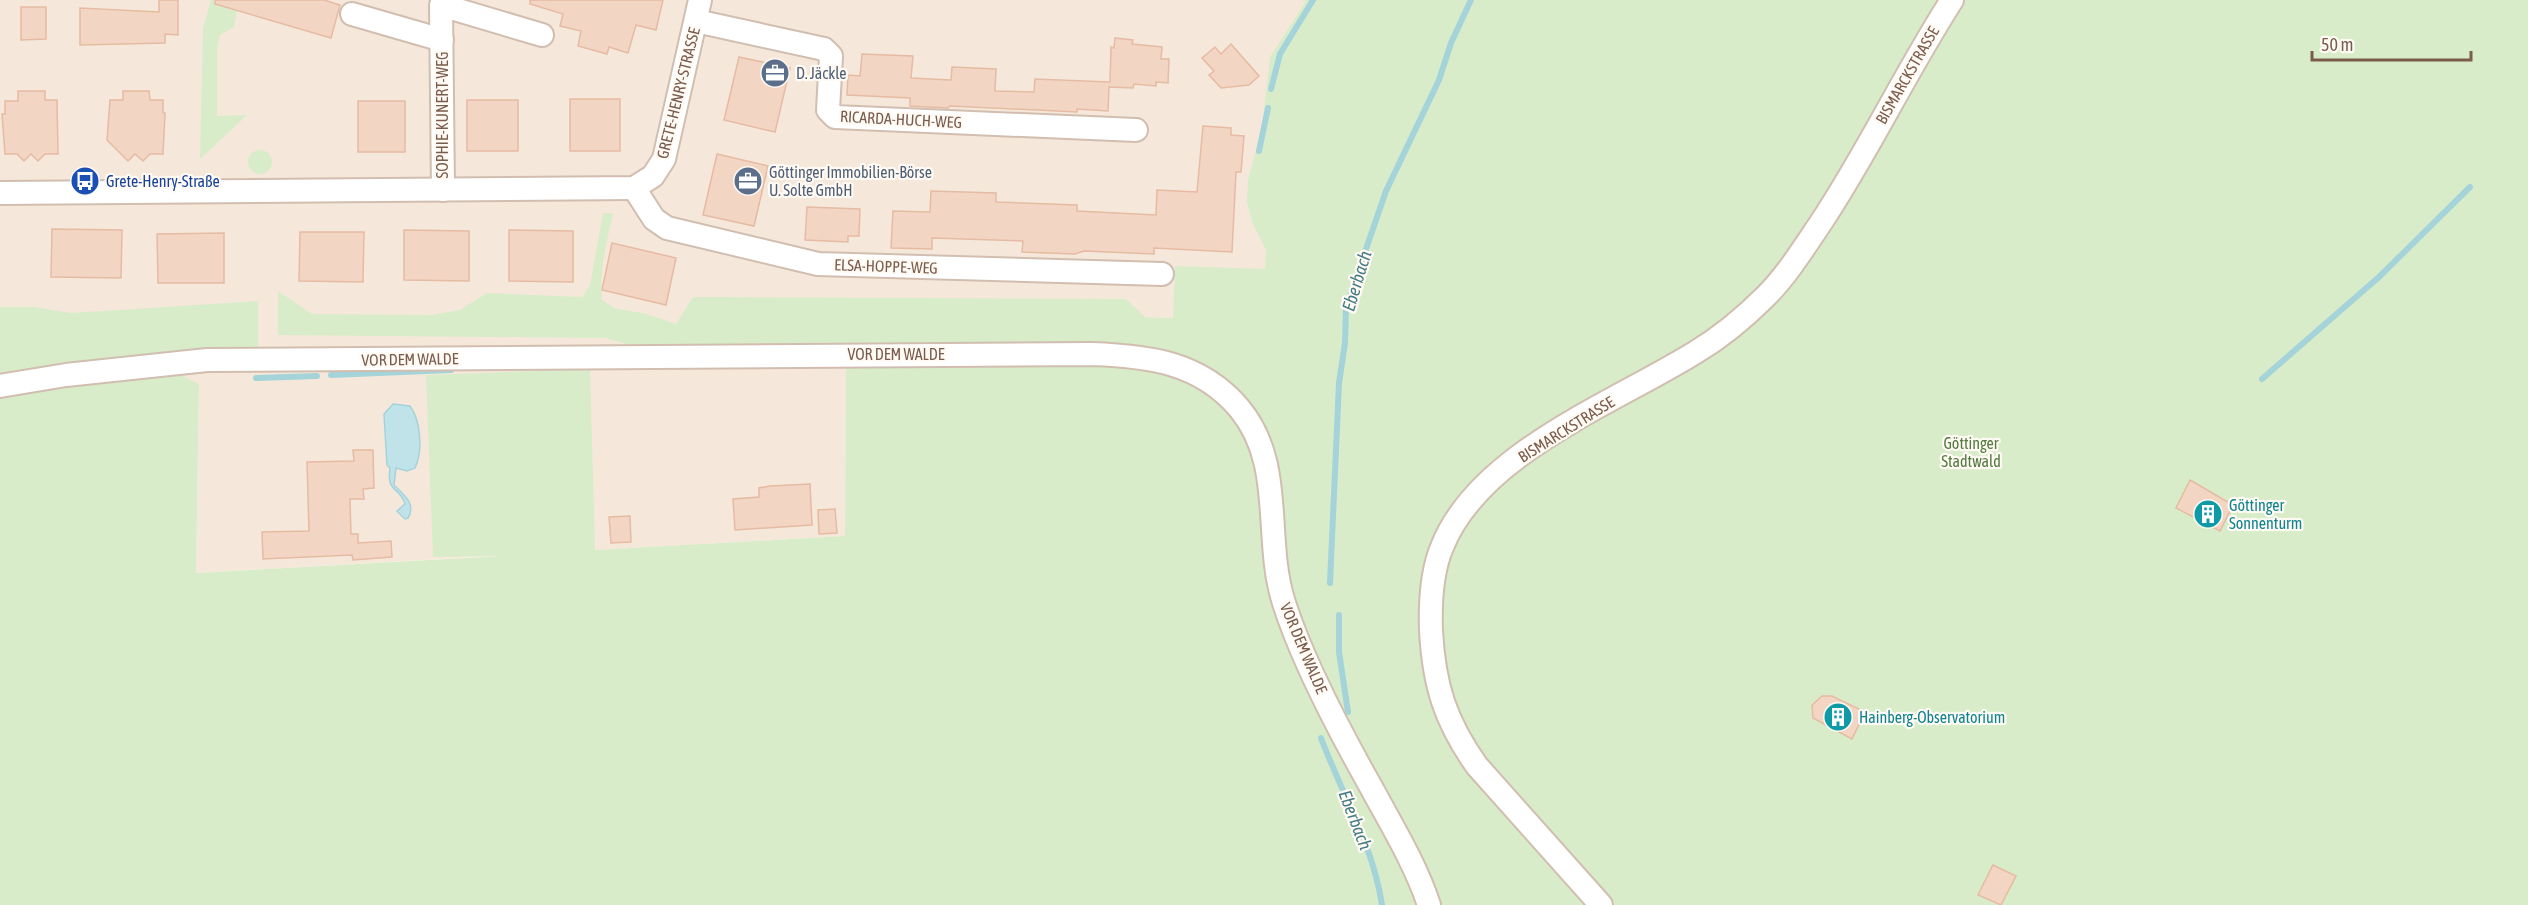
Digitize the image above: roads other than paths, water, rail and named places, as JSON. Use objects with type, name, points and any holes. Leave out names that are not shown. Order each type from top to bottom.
[{"type":"street","name":"BISMARCKSTRASSE","points":[[1602,905],[1477,765],[1459,741],[1443,706],[1433,665],[1431,624],[1434,571],[1442,546],[1474,498],[1497,474],[1528,450],[1580,417],[1696,352],[1741,318],[1767,294],[1794,263],[1827,213],[1953,0]]},
{"type":"street","name":"SOPHIE-KUNERT-WEG","points":[[433,2],[542,35]]},
{"type":"street","name":"SOPHIE-KUNERT-WEG","points":[[433,2],[442,40],[443,190]]},
{"type":"street","name":"RICARDA-HUCH-WEG","points":[[698,10],[824,49],[831,56],[828,110],[835,117],[1136,130]]},
{"type":"street","name":"GRETE-HENRY-STRASSE","points":[[634,188],[653,176],[664,159],[698,10]]},
{"type":"street","name":"SOPHIE-KUNERT-WEG","points":[[352,14],[442,40]]},
{"type":"street","points":[[0,193],[634,188]]},
{"type":"street","name":"ELSA-HOPPE-WEG","points":[[634,188],[654,219],[667,228],[818,264],[1162,274]]},
{"type":"street","name":"VOR DEM WALDE","points":[[0,386],[66,375],[207,360],[1092,354],[1150,358],[1183,366],[1199,374],[1227,395],[1250,422],[1260,440],[1268,469],[1275,569],[1295,634],[1342,732],[1397,832],[1429,905]]},
{"type":"water","points":[[393,404],[410,406],[417,420],[420,436],[418,461],[415,468],[407,471],[396,468],[394,485],[408,500],[411,508],[408,518],[405,519],[397,511],[405,504],[390,482],[390,468],[387,465],[384,414]]},
{"type":"waterway","points":[[1271,89],[1280,54],[1313,0]]},
{"type":"waterway","name":"Eberbach","points":[[1330,583],[1339,383],[1345,343],[1346,307],[1386,191],[1439,80],[1451,43],[1471,0]]},
{"type":"waterway","points":[[1259,151],[1268,108]]},
{"type":"waterway","points":[[2262,379],[2379,277],[2470,187]]},
{"type":"waterway","points":[[331,375],[451,370]]},
{"type":"waterway","points":[[256,378],[317,376]]},
{"type":"waterway","points":[[1339,615],[1339,652],[1348,712]]},
{"type":"waterway","name":"Eberbach","points":[[1321,738],[1372,861],[1382,905]]},
{"type":"place","name":"D. Jäckle","points":[[775,73]]},
{"type":"place","name":"Grete-Henry-Straße","points":[[85,181]]},
{"type":"place","name":"Göttinger Immobilien-Börse U. Solte GmbH","points":[[748,181]]},
{"type":"place","name":"Göttinger Sonnenturm","points":[[2208,514]]},
{"type":"place","name":"Hainberg-Observatorium","points":[[1838,717]]},
{"type":"park label","name":"Göttinger Stadtwald","points":[[1971,452]]}]
